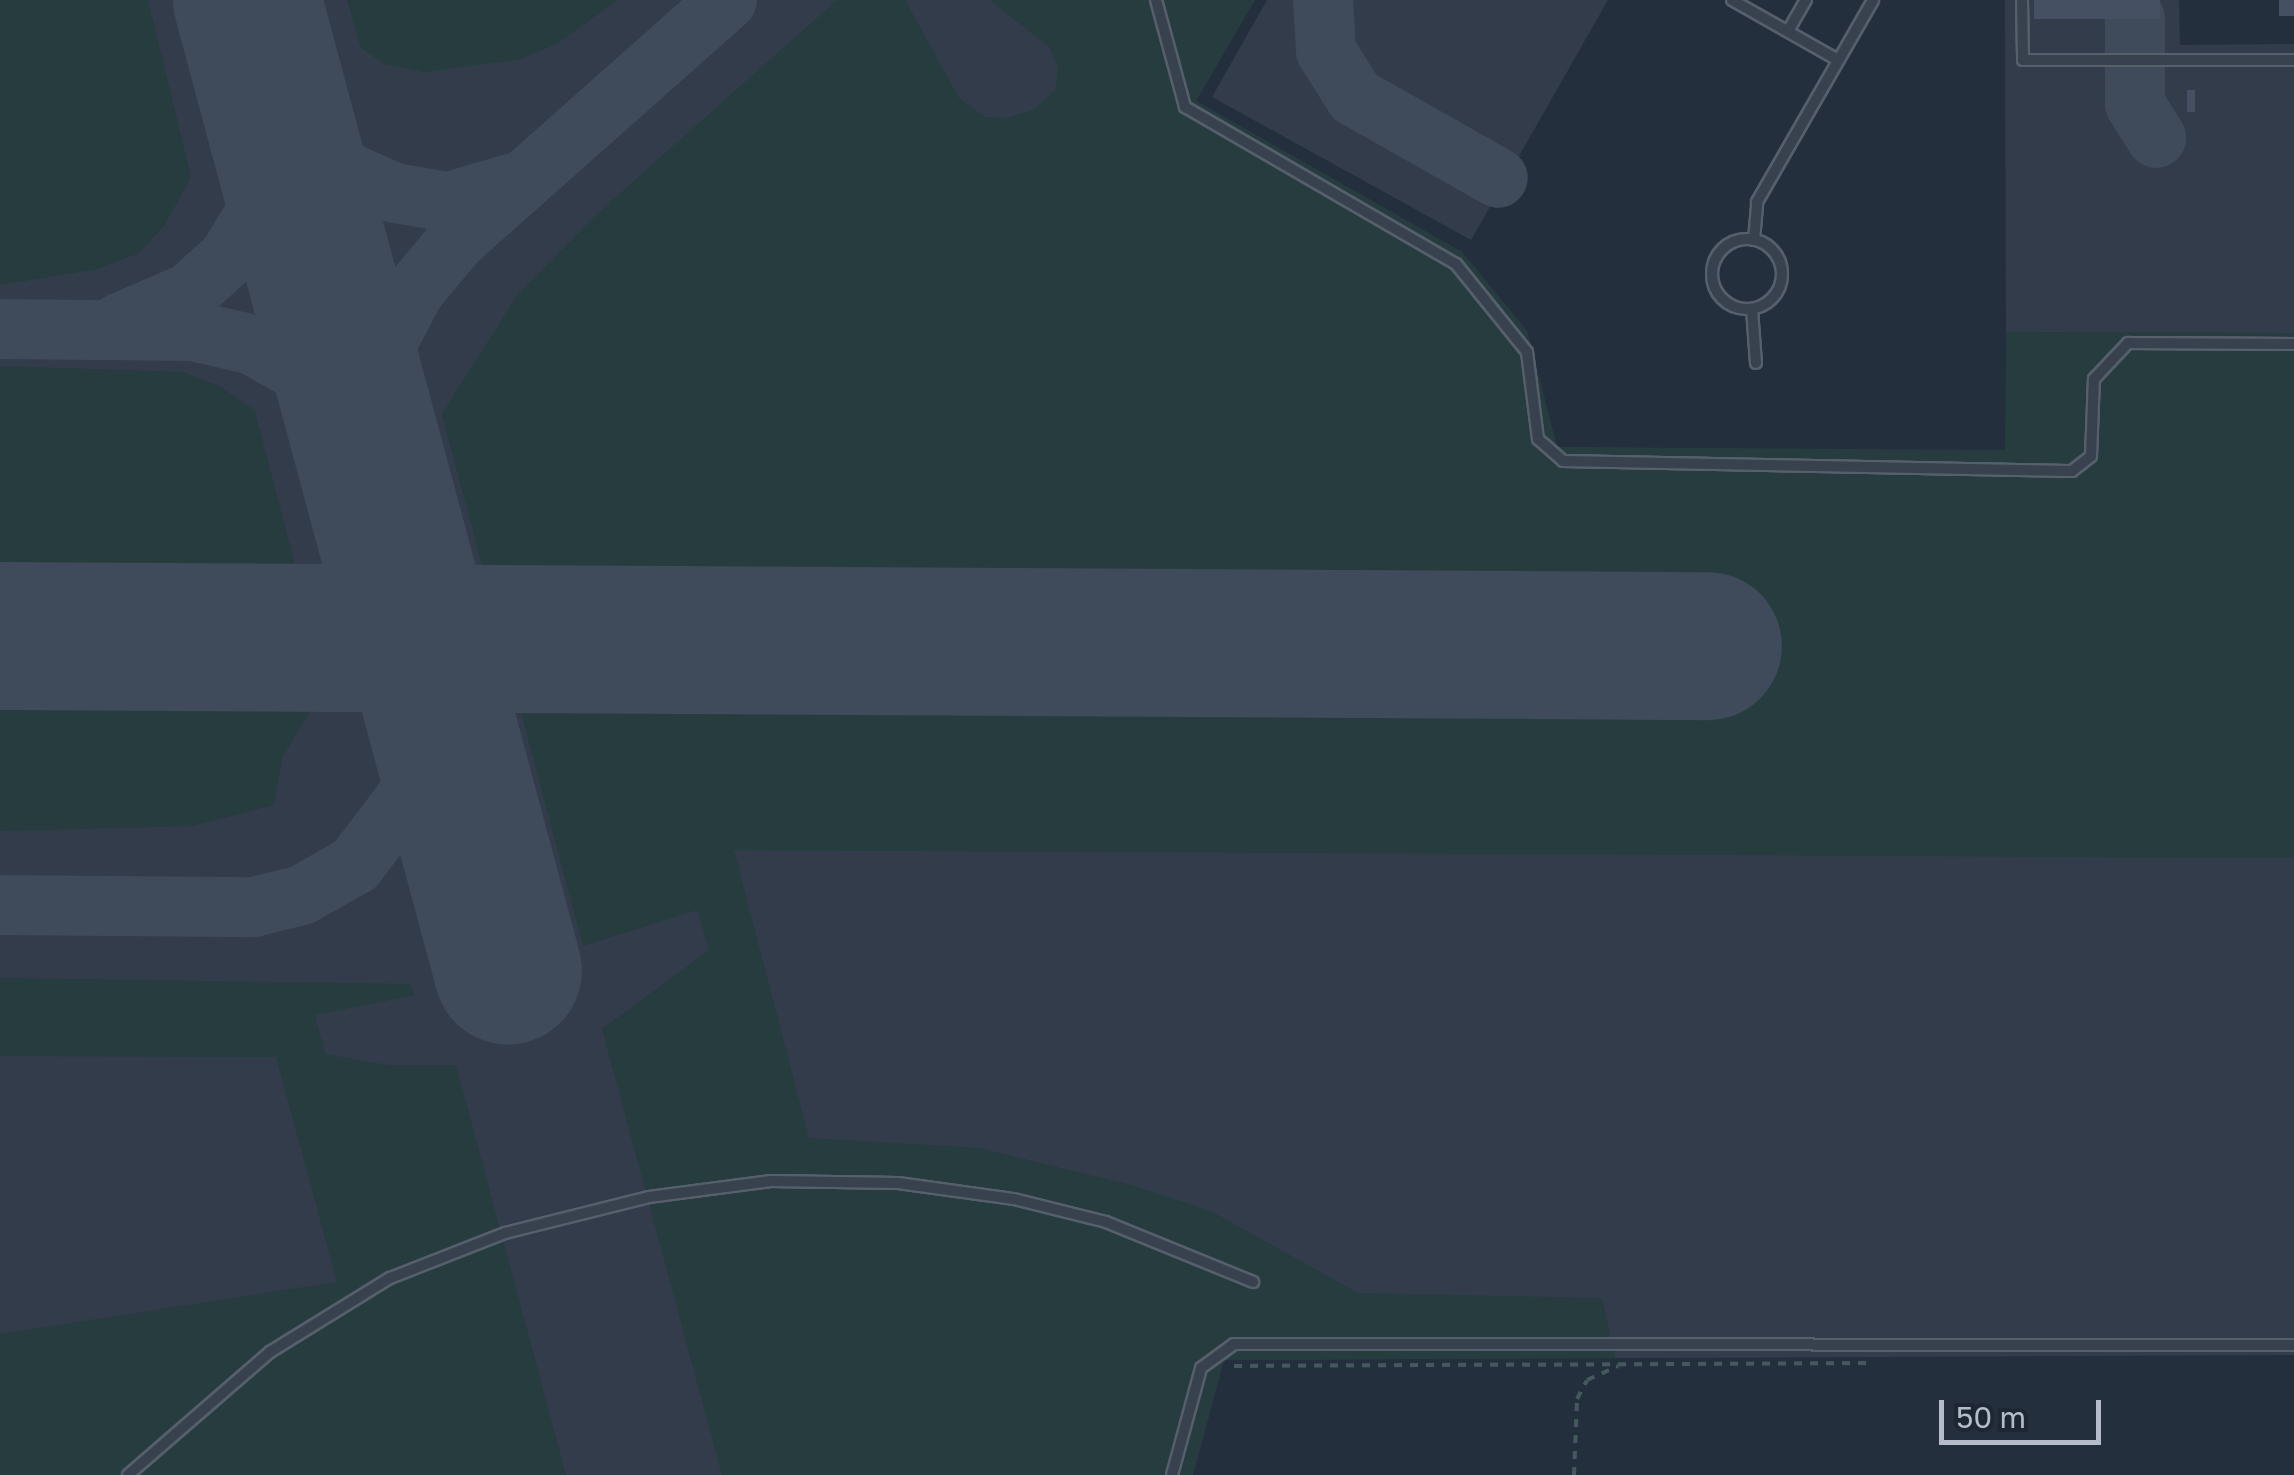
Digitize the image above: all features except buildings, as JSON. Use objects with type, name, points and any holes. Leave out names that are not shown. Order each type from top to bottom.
[{"type":"lane","points":[[1156,0],[1185,107],[1456,264],[1527,352],[1538,440],[1563,461],[2072,470],[2091,456],[2094,379],[2128,343],[2294,344]]},
{"type":"lane","points":[[1732,0],[1838,60]]},
{"type":"lane","points":[[1788,31],[1806,0]]},
{"type":"lane","points":[[1754,240],[1758,202],[1873,0]]},
{"type":"lane","points":[[2022,0],[2023,60],[2294,60]]},
{"type":"lane","points":[[1754,240],[1777,256],[1782,278],[1772,299],[1752,309],[1720,297],[1712,276],[1726,246],[1754,240]]},
{"type":"lane","points":[[1752,309],[1756,363]]},
{"type":"lane","points":[[128,1475],[270,1352],[390,1278],[505,1233],[649,1197],[771,1181],[898,1183],[994,1196],[1106,1222],[1253,1282]]},
{"type":"lane","points":[[1172,1475],[1201,1368],[1234,1344],[2294,1345]]},
{"type":"path","points":[[1222,1366],[1892,1362]]},
{"type":"path","points":[[1574,1475],[1577,1399],[1587,1380],[1622,1364]]},
{"type":"shaded area","points":[[0,0],[1169,0],[1196,101],[1462,252],[1527,331],[1557,447],[2062,452],[2065,332],[2006,332],[2005,0],[2179,0],[2180,45],[2294,44],[2294,1355],[1224,1360],[1193,1475],[0,1475]]},
{"type":"shaded area","points":[[1267,0],[1608,0],[1471,240],[1212,97]]},
{"type":"green space","points":[[0,0],[148,0],[191,177],[164,226],[139,253],[97,269],[0,285]]},
{"type":"green space","points":[[347,0],[618,0],[556,44],[521,59],[424,72],[385,64],[361,48]]},
{"type":"green space","points":[[837,0],[905,0],[959,98],[985,117],[1007,118],[1033,110],[1055,91],[1058,68],[1049,47],[990,0],[1255,0],[1196,101],[1462,252],[1527,331],[1557,447],[2005,450],[2006,332],[2294,333],[2294,858],[734,850],[809,1138],[979,1148],[1131,1185],[1211,1211],[1358,1293],[1602,1298],[1615,1358],[1224,1360],[1193,1475],[722,1475],[602,1029],[709,950],[697,910],[583,946],[442,414],[518,294],[598,213]]},
{"type":"green space","points":[[0,366],[183,372],[220,386],[255,411],[326,685],[282,758],[274,805],[192,826],[0,831]]},
{"type":"green space","points":[[0,978],[409,984],[415,995],[315,1015],[325,1054],[387,1065],[456,1065],[566,1475],[0,1475],[0,1334],[337,1282],[276,1057],[0,1056]]},
{"type":"taxiway","points":[[382,499],[376,403],[388,341],[415,290],[457,240],[727,0]]},
{"type":"taxiway","points":[[1323,0],[1326,51],[1355,97],[1498,178]]},
{"type":"taxiway","points":[[2135,19],[2135,104],[2156,138]]},
{"type":"taxiway","points":[[119,323],[189,293],[228,258],[254,215],[270,170],[273,105],[255,28]]},
{"type":"taxiway","points":[[272,71],[310,140],[349,173],[395,193],[448,202],[514,183]]},
{"type":"taxiway","points":[[0,329],[193,331],[253,345],[303,374],[343,416],[372,478]]},
{"type":"taxiway","points":[[0,905],[254,907],[302,895],[355,865],[415,786],[428,731],[424,658]]},
{"type":"runway","points":[[247,0],[508,971]]},
{"type":"runway","points":[[0,636],[1708,646]]}]
